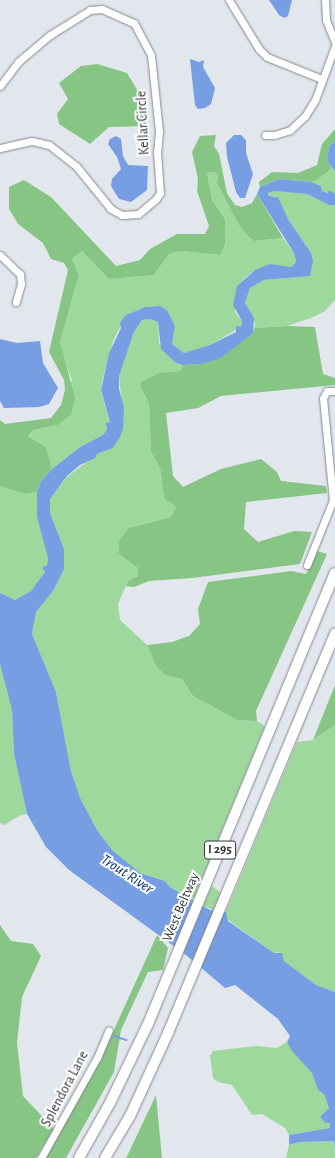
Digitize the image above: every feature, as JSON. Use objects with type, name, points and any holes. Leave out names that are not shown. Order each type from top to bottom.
[{"type":"highway","name":"West Beltway","points":[[79,1158],[124,1076],[274,722],[335,573]]},
{"type":"highway","name":"I 295","points":[[105,1158],[144,1086],[335,634]]},
{"type":"street","points":[[229,0],[267,57],[322,79]]},
{"type":"street","points":[[325,0],[326,20],[335,42]]},
{"type":"street","name":"Kellar Circle","points":[[0,86],[18,62],[50,35],[90,10],[102,9],[134,23],[151,55],[159,130],[157,152],[160,193],[156,199],[138,214],[122,215],[111,209],[76,166],[49,145],[31,141],[0,148]]},
{"type":"street","points":[[265,135],[280,134],[301,120],[311,107],[335,46]]},
{"type":"street","points":[[0,255],[20,274],[21,284],[16,302]]},
{"type":"street","points":[[307,565],[333,500],[323,398],[327,391],[335,391]]},
{"type":"street","name":"Splendora Lane","points":[[41,1158],[97,1058],[109,1030]]},
{"type":"green space","points":[[97,64],[127,73],[145,103],[146,126],[109,127],[90,144],[59,124],[57,114],[68,99],[59,83],[81,66]]},
{"type":"green space","points":[[335,129],[335,141],[329,147],[327,161],[332,168],[318,179],[311,182],[279,179],[260,187],[259,182],[272,172],[298,173],[317,165],[322,144]]},
{"type":"green space","points":[[216,135],[214,146],[219,154],[227,193],[235,205],[242,207],[252,203],[257,194],[283,238],[253,241],[240,227],[217,183],[218,175],[214,172],[207,173],[212,200],[225,219],[225,244],[220,255],[180,251],[169,254],[154,275],[109,279],[82,251],[72,259],[79,275],[60,342],[75,398],[71,414],[58,425],[33,430],[28,437],[46,447],[52,469],[41,481],[37,492],[24,494],[0,486],[0,420],[5,424],[51,418],[61,405],[65,390],[64,380],[49,352],[68,270],[64,263],[51,259],[43,243],[18,224],[9,209],[9,187],[24,180],[51,197],[116,266],[140,260],[150,249],[177,234],[205,234],[209,226],[197,191],[198,179],[192,152],[200,136]]},
{"type":"green space","points":[[332,168],[335,171],[335,194],[329,190],[329,193],[322,191],[321,186],[311,182]]},
{"type":"green space","points":[[214,172],[218,175],[217,183],[240,227],[253,241],[283,238],[294,253],[296,262],[291,267],[284,266],[255,270],[247,276],[237,286],[235,312],[242,321],[241,327],[210,345],[190,352],[184,353],[172,344],[175,326],[167,310],[160,306],[145,307],[126,315],[113,341],[102,381],[101,392],[110,423],[103,435],[80,447],[52,469],[46,447],[28,438],[33,430],[58,425],[72,380],[61,354],[60,342],[79,275],[72,259],[82,251],[109,279],[154,275],[169,254],[180,251],[220,255],[225,219],[212,200],[207,173]]},
{"type":"green space","points":[[274,191],[307,194],[329,205],[335,205],[335,300],[325,311],[311,318],[287,326],[254,328],[255,324],[245,303],[250,288],[264,280],[298,277],[311,253],[288,219],[276,196],[269,196],[269,192]]},
{"type":"green space","points":[[150,319],[158,322],[159,343],[176,363],[183,365],[182,371],[159,373],[141,388],[149,404],[151,452],[160,468],[164,498],[176,507],[171,517],[129,528],[119,554],[138,568],[138,576],[128,581],[118,604],[120,620],[147,645],[156,666],[165,675],[182,679],[193,696],[237,720],[257,721],[265,726],[194,899],[170,887],[165,881],[140,873],[112,850],[97,830],[81,800],[71,773],[56,692],[32,634],[36,612],[53,591],[64,569],[64,549],[50,513],[50,499],[67,477],[97,454],[113,448],[120,437],[123,413],[119,376],[134,332],[142,320]]},
{"type":"green space","points":[[287,326],[315,327],[323,374],[335,378],[335,385],[221,396],[198,408],[166,413],[173,476],[183,487],[221,469],[261,459],[277,472],[281,481],[326,486],[327,493],[246,502],[244,529],[258,542],[294,531],[312,532],[300,564],[192,578],[149,581],[134,587],[126,586],[128,581],[138,576],[138,568],[119,554],[119,541],[129,528],[171,517],[176,507],[164,498],[160,468],[151,452],[149,404],[141,388],[141,382],[159,373],[181,371],[183,365],[202,364],[253,333],[254,328]]},
{"type":"green space","points":[[0,486],[24,494],[37,492],[37,517],[49,557],[42,578],[31,591],[15,600],[0,593]]},
{"type":"green space","points":[[317,551],[327,554],[256,711],[257,721],[237,720],[193,696],[182,679],[165,675],[156,666],[147,645],[172,642],[189,636],[200,624],[198,609],[208,582],[291,571],[306,574]]},
{"type":"green space","points":[[0,664],[12,710],[14,754],[27,814],[21,815],[4,825],[0,823]]},
{"type":"green space","points":[[335,685],[335,725],[313,740]]},
{"type":"green space","points":[[335,725],[335,992],[316,985],[284,961],[279,952],[274,953],[228,920],[226,912],[297,742],[313,740]]},
{"type":"green space","points":[[212,886],[221,893],[214,911],[203,905]]},
{"type":"green space","points":[[0,925],[11,941],[33,944],[41,956],[22,997],[17,1043],[23,1096],[54,1129],[36,1158],[0,1158]]},
{"type":"green space","points":[[157,935],[168,948],[163,970],[148,972],[121,1030],[114,1072],[66,1158],[44,1158],[98,1065]]},
{"type":"green space","points":[[287,1042],[312,1073],[318,1090],[324,1094],[329,1108],[323,1120],[330,1123],[330,1128],[289,1135],[285,1128],[262,1114],[252,1115],[232,1085],[218,1082],[213,1078],[210,1056],[213,1051],[257,1046],[277,1048]]},
{"type":"green space","points":[[156,1095],[162,1158],[126,1158],[129,1152]]},
{"type":"green space","points":[[334,1141],[335,1158],[286,1158],[289,1145],[299,1142]]},
{"type":"water","points":[[269,0],[292,0],[288,16],[284,18],[279,15]]},
{"type":"water","points":[[190,59],[199,62],[204,60],[203,67],[215,88],[211,104],[205,108],[198,109],[195,105]]},
{"type":"water","points":[[234,135],[241,135],[246,140],[246,153],[253,174],[245,198],[240,198],[236,192],[227,157],[226,143]]},
{"type":"water","points":[[116,136],[121,139],[123,156],[128,165],[148,166],[147,190],[131,202],[119,199],[111,186],[112,179],[121,169],[117,157],[108,144],[110,139]]},
{"type":"water","points":[[335,141],[335,171],[327,161],[329,147]]},
{"type":"water","name":"Trout River","points":[[279,179],[311,182],[321,186],[322,191],[328,193],[329,190],[335,194],[335,205],[329,205],[307,194],[274,191],[268,193],[269,196],[278,197],[288,219],[311,253],[313,261],[310,276],[264,280],[250,288],[245,303],[254,318],[253,333],[221,358],[202,364],[183,365],[176,363],[161,349],[158,322],[150,319],[142,320],[134,332],[119,376],[119,389],[124,407],[123,429],[120,437],[113,448],[97,454],[95,458],[80,465],[67,476],[50,499],[50,513],[64,549],[64,569],[53,591],[36,612],[32,634],[56,692],[71,772],[81,800],[97,830],[112,850],[140,873],[165,881],[170,887],[210,910],[226,912],[228,921],[274,953],[282,953],[284,961],[316,985],[335,992],[335,1150],[334,1141],[299,1142],[289,1145],[289,1135],[330,1128],[330,1123],[326,1123],[320,1117],[329,1108],[324,1094],[318,1090],[312,1073],[292,1051],[287,1042],[290,1036],[278,1019],[235,985],[225,988],[186,955],[69,870],[46,847],[27,814],[14,754],[12,710],[0,664],[0,593],[15,600],[31,591],[45,572],[42,568],[47,565],[48,558],[37,517],[37,492],[41,481],[52,469],[80,447],[103,435],[107,429],[106,423],[110,422],[101,390],[109,353],[121,328],[120,323],[126,315],[145,307],[160,306],[167,310],[175,326],[172,344],[184,353],[210,345],[236,332],[236,326],[241,327],[242,321],[233,305],[237,286],[255,270],[270,264],[291,267],[296,262],[294,253],[257,194],[260,187]]},
{"type":"water","points":[[0,339],[17,343],[40,341],[43,363],[58,388],[49,404],[39,407],[4,408],[0,401]]},
{"type":"waterway","points":[[114,1036],[126,1040]]}]
